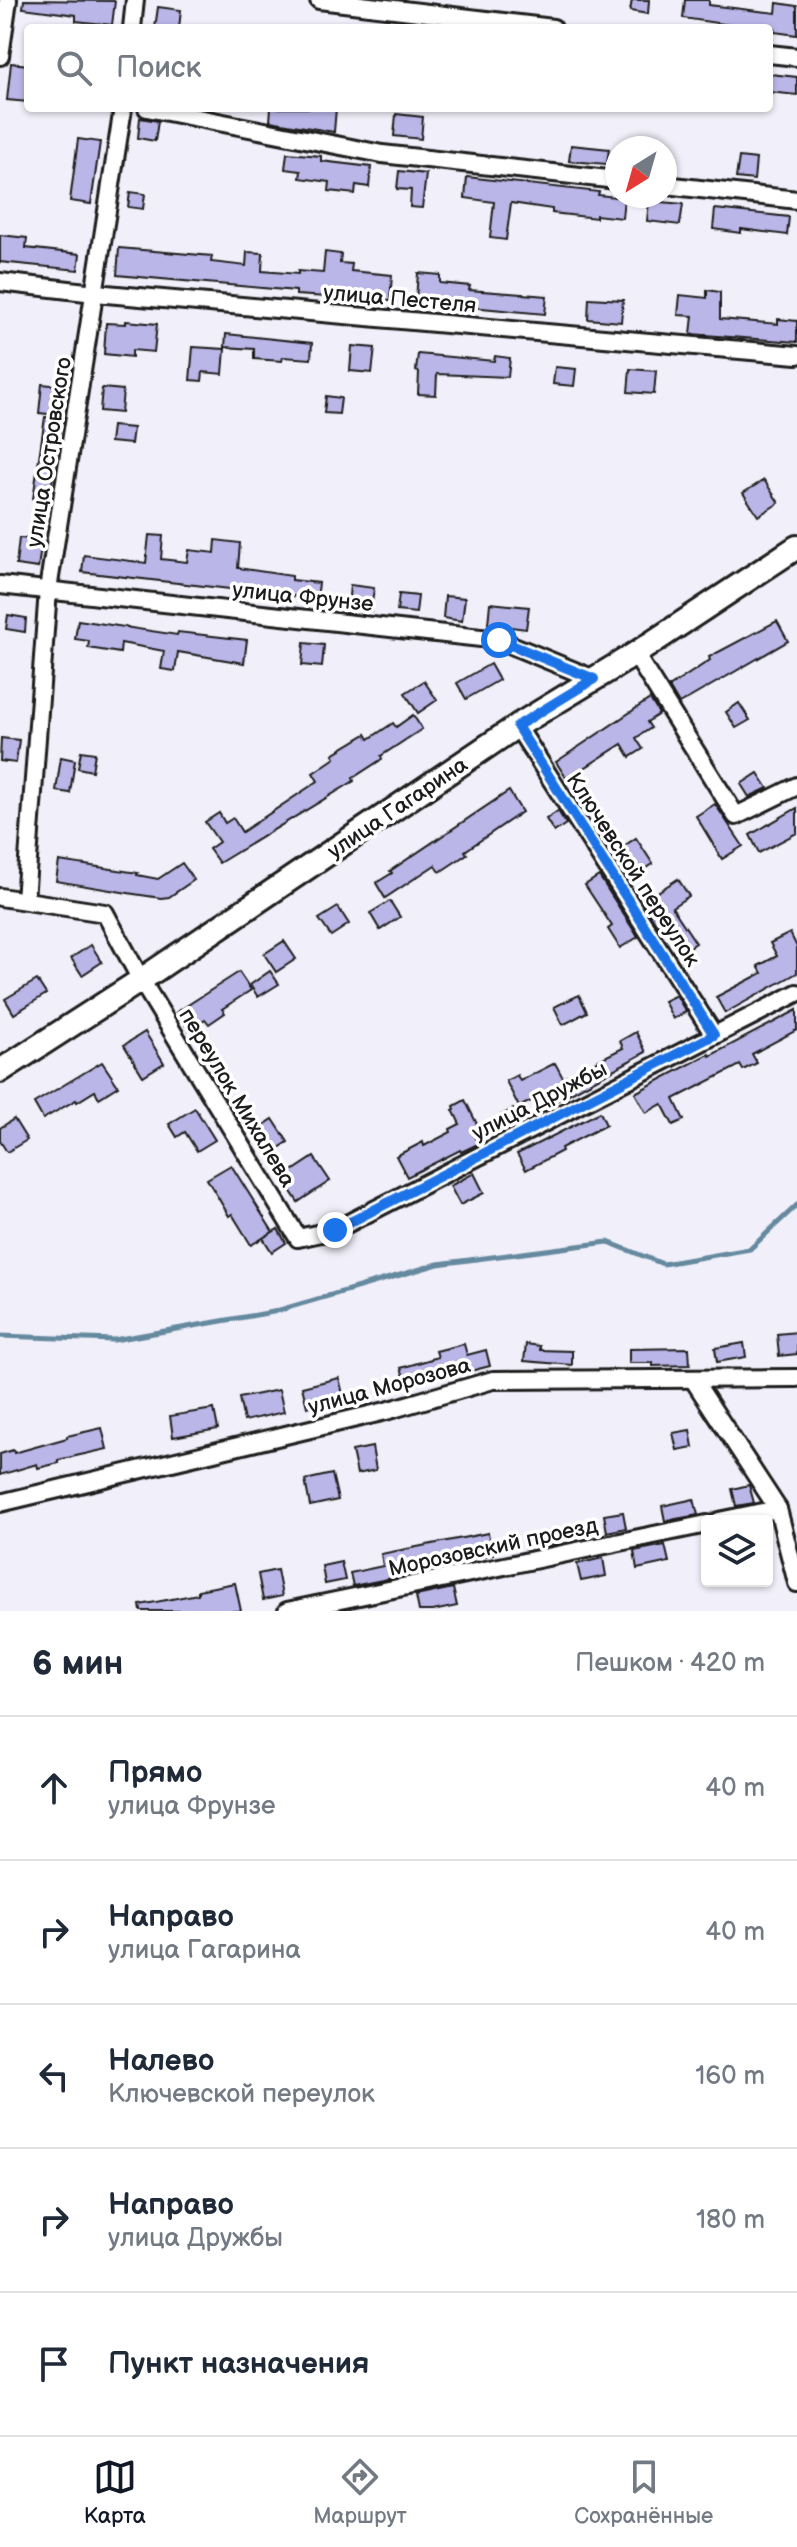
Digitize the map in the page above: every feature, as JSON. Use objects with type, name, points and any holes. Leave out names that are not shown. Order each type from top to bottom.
[{"type":"main road","name":"улица Гагарина","points":[[0,1071],[141,980],[517,726],[635,654],[797,547]]},
{"type":"street","points":[[0,56],[8,0]]},
{"type":"street","points":[[132,24],[135,0]]},
{"type":"street","points":[[319,0],[520,24]]},
{"type":"street","points":[[773,54],[797,57]]},
{"type":"street","name":"улица Островского","points":[[25,900],[48,590],[122,112]]},
{"type":"street","points":[[167,112],[382,154],[605,179]]},
{"type":"street","points":[[677,186],[797,200]]},
{"type":"street","name":"улица Пестеля","points":[[0,282],[797,355]]},
{"type":"street","name":"улица Фрунзе","points":[[0,585],[499,640],[594,679]]},
{"type":"street","points":[[635,654],[736,816],[797,786]]},
{"type":"street","name":"Ключевской переулок","points":[[517,726],[714,1035]]},
{"type":"street","points":[[0,897],[25,900]]},
{"type":"street","name":"переулок Михалева","points":[[25,900],[105,913],[141,980],[298,1238]]},
{"type":"street","name":"улица Дружбы","points":[[298,1238],[335,1230],[797,993]]},
{"type":"street","name":"улица Морозова","points":[[0,1503],[386,1411],[493,1380],[797,1378]]},
{"type":"street","points":[[693,1379],[778,1509],[797,1583]]},
{"type":"street","points":[[748,1515],[778,1509]]},
{"type":"street","name":"Морозовский проезд","points":[[287,1611],[701,1525]]},
{"type":"building","points":[[24,0],[115,1],[112,24],[76,21],[76,15],[23,8]]},
{"type":"building","points":[[632,0],[649,0],[648,14],[630,11]]},
{"type":"building","points":[[685,0],[709,0],[709,5],[776,13],[777,3],[797,6],[797,35],[774,32],[773,24],[723,24],[683,18]]},
{"type":"building","points":[[158,7],[181,10],[179,24],[156,24]]},
{"type":"building","points":[[11,63],[24,65],[24,102],[7,100]]},
{"type":"building","points":[[773,74],[797,77],[797,95],[773,92]]},
{"type":"building","points":[[271,112],[336,112],[334,132],[270,121]]},
{"type":"building","points":[[396,114],[423,117],[421,139],[394,136]]},
{"type":"building","points":[[140,118],[158,121],[155,141],[138,138]]},
{"type":"building","points":[[78,139],[100,142],[91,204],[70,201]]},
{"type":"building","points":[[571,145],[605,149],[605,164],[569,161]]},
{"type":"building","points":[[287,153],[321,156],[321,161],[371,167],[369,187],[356,185],[355,194],[329,191],[330,182],[300,178],[301,171],[285,169]]},
{"type":"building","points":[[739,157],[756,159],[754,180],[736,178]]},
{"type":"building","points":[[399,171],[426,174],[422,208],[410,207],[411,190],[397,189]]},
{"type":"building","points":[[467,177],[599,192],[598,195],[605,196],[605,208],[623,208],[622,218],[596,215],[596,218],[552,213],[552,209],[511,203],[506,240],[490,238],[494,202],[465,198]]},
{"type":"building","points":[[130,192],[145,194],[143,209],[128,207]]},
{"type":"building","points":[[677,203],[683,204],[680,225],[647,221],[648,208],[677,208]]},
{"type":"building","points":[[715,209],[789,217],[787,235],[713,229]]},
{"type":"building","points":[[0,235],[27,238],[26,248],[80,254],[78,270],[0,262]]},
{"type":"building","points":[[119,248],[212,256],[211,262],[246,266],[247,252],[263,253],[262,271],[298,274],[298,271],[323,273],[325,252],[341,254],[340,263],[352,264],[351,271],[392,275],[390,301],[296,295],[296,291],[117,275]]},
{"type":"building","points":[[418,273],[440,275],[440,283],[470,286],[469,290],[547,296],[545,314],[428,303],[428,300],[416,299]]},
{"type":"building","points":[[707,290],[720,292],[720,319],[778,324],[778,319],[797,321],[797,342],[691,334],[693,316],[678,315],[680,295],[707,298]]},
{"type":"building","points":[[589,298],[623,300],[621,322],[588,319]]},
{"type":"building","points":[[126,321],[157,324],[154,352],[132,350],[132,357],[104,354],[106,323],[126,324]]},
{"type":"building","points":[[226,334],[312,343],[311,359],[254,359],[254,349],[225,347]]},
{"type":"building","points":[[352,346],[375,348],[372,373],[350,371]]},
{"type":"building","points":[[193,347],[225,349],[223,374],[203,372],[202,381],[190,380]]},
{"type":"building","points":[[418,354],[494,361],[495,356],[510,358],[508,377],[437,374],[436,395],[418,394]]},
{"type":"building","points":[[555,367],[576,369],[574,386],[553,384]]},
{"type":"building","points":[[630,369],[656,371],[654,394],[628,392]]},
{"type":"building","points":[[42,384],[60,386],[57,415],[39,413]]},
{"type":"building","points":[[102,388],[123,390],[121,413],[100,411]]},
{"type":"building","points":[[326,396],[341,398],[339,414],[324,413]]},
{"type":"building","points":[[45,417],[60,418],[50,501],[33,499]]},
{"type":"building","points":[[112,426],[133,428],[131,444],[110,442]]},
{"type":"building","points":[[764,480],[779,503],[758,516],[743,493]]},
{"type":"building","points":[[149,535],[163,536],[161,559],[187,562],[189,550],[215,553],[216,540],[240,543],[238,568],[319,583],[317,599],[82,572],[84,555],[146,563]]},
{"type":"building","points":[[19,538],[42,540],[38,568],[16,565]]},
{"type":"building","points":[[350,585],[374,588],[371,611],[348,608]]},
{"type":"building","points":[[399,594],[418,596],[416,613],[397,611]]},
{"type":"building","points":[[445,596],[465,598],[462,621],[443,618]]},
{"type":"building","points":[[490,603],[529,607],[526,629],[488,624]]},
{"type":"building","points":[[8,615],[26,618],[25,632],[6,629]]},
{"type":"building","points":[[78,620],[177,635],[178,632],[247,640],[244,663],[178,652],[175,671],[161,669],[164,651],[121,643],[120,653],[88,648],[89,641],[75,639]]},
{"type":"building","points":[[777,621],[788,641],[679,704],[669,687],[710,660],[709,657]]},
{"type":"building","points":[[304,643],[324,645],[322,667],[302,665]]},
{"type":"building","points":[[490,664],[499,680],[466,699],[457,683]]},
{"type":"building","points":[[424,681],[437,700],[418,713],[405,693]]},
{"type":"building","points":[[650,699],[659,714],[647,722],[651,728],[636,738],[643,749],[630,757],[622,744],[567,779],[556,762]]},
{"type":"building","points":[[739,703],[750,720],[736,728],[726,712]]},
{"type":"building","points":[[413,715],[422,729],[381,756],[382,759],[353,778],[354,781],[219,863],[209,849],[219,842],[205,822],[219,813],[225,823],[233,818],[242,832],[318,781],[313,773],[335,758],[333,754],[366,734],[369,739],[393,723],[396,727]]},
{"type":"building","points":[[1,738],[19,740],[16,763],[0,761]]},
{"type":"building","points":[[81,751],[95,753],[92,771],[78,768]]},
{"type":"building","points":[[61,757],[75,760],[70,793],[56,791]]},
{"type":"building","points":[[758,773],[768,788],[749,797],[741,784]]},
{"type":"building","points":[[509,791],[522,812],[440,872],[435,865],[385,898],[376,883]]},
{"type":"building","points":[[715,804],[743,846],[722,859],[696,816]]},
{"type":"building","points":[[797,808],[797,833],[759,853],[750,835]]},
{"type":"building","points":[[558,811],[566,824],[554,832],[546,819]]},
{"type":"building","points":[[636,838],[653,864],[628,880],[615,852]]},
{"type":"building","points":[[59,861],[158,879],[182,863],[194,880],[169,897],[161,898],[56,881]]},
{"type":"building","points":[[599,876],[638,937],[620,948],[608,929],[612,926],[585,885]]},
{"type":"building","points":[[678,879],[689,896],[672,907],[696,943],[681,953],[661,922],[657,925],[642,902]]},
{"type":"building","points":[[390,901],[400,917],[380,930],[370,913]]},
{"type":"building","points":[[338,907],[349,924],[331,936],[319,919]]},
{"type":"building","points":[[790,933],[797,947],[797,973],[725,1013],[716,997],[762,973],[758,966],[777,956],[770,943]]},
{"type":"building","points":[[284,941],[296,959],[276,972],[264,954]]},
{"type":"building","points":[[91,945],[102,962],[82,975],[71,958]]},
{"type":"building","points":[[270,971],[279,984],[258,997],[250,985]]},
{"type":"building","points":[[239,972],[251,990],[222,1009],[225,1013],[209,1024],[205,1019],[189,1030],[177,1012]]},
{"type":"building","points":[[37,980],[46,994],[14,1014],[5,999]]},
{"type":"building","points":[[579,995],[587,1012],[563,1025],[554,1007]]},
{"type":"building","points":[[676,995],[686,1012],[673,1019],[664,1001]]},
{"type":"building","points":[[797,1010],[797,1030],[752,1054],[757,1063],[743,1070],[740,1065],[674,1099],[684,1120],[673,1125],[662,1104],[646,1113],[635,1093]]},
{"type":"building","points":[[145,1032],[164,1063],[143,1076],[124,1045]]},
{"type":"building","points":[[636,1032],[646,1052],[547,1106],[541,1096],[519,1107],[506,1081],[517,1075],[520,1081],[555,1063],[563,1078],[623,1048],[620,1041]]},
{"type":"building","points":[[102,1062],[118,1086],[99,1098],[95,1091],[43,1119],[34,1103]]},
{"type":"building","points":[[465,1100],[481,1132],[474,1136],[478,1144],[407,1177],[396,1156],[451,1132],[450,1129],[460,1124],[454,1106]]},
{"type":"building","points":[[195,1108],[215,1140],[197,1151],[185,1132],[177,1137],[169,1124]]},
{"type":"building","points":[[513,1109],[520,1123],[507,1129],[500,1116]]},
{"type":"building","points":[[600,1112],[606,1125],[526,1170],[517,1154]]},
{"type":"building","points":[[14,1119],[27,1140],[7,1152],[0,1141],[0,1128]]},
{"type":"building","points":[[273,1119],[288,1142],[270,1154],[255,1131]]},
{"type":"building","points":[[314,1157],[330,1181],[298,1202],[282,1178]]},
{"type":"building","points":[[231,1165],[273,1232],[251,1245],[207,1179]]},
{"type":"building","points":[[474,1173],[484,1193],[460,1205],[450,1186]]},
{"type":"building","points":[[278,1229],[286,1243],[272,1252],[263,1238]]},
{"type":"building","points":[[797,1332],[797,1354],[779,1356],[777,1334]]},
{"type":"building","points":[[744,1343],[746,1357],[717,1362],[715,1348]]},
{"type":"building","points":[[464,1344],[467,1355],[486,1350],[490,1366],[407,1386],[401,1368],[438,1357],[436,1351]]},
{"type":"building","points":[[526,1344],[540,1346],[540,1350],[572,1351],[572,1365],[524,1361]]},
{"type":"building","points":[[689,1348],[690,1365],[629,1363],[629,1349]]},
{"type":"building","points":[[339,1378],[344,1398],[307,1407],[302,1387]]},
{"type":"building","points":[[279,1390],[284,1412],[244,1421],[239,1398]]},
{"type":"building","points":[[214,1409],[218,1429],[173,1437],[170,1416]]},
{"type":"building","points":[[102,1428],[107,1449],[0,1475],[0,1454],[13,1450],[14,1453]]},
{"type":"building","points":[[690,1430],[693,1447],[677,1450],[673,1433]]},
{"type":"building","points":[[372,1447],[376,1470],[357,1474],[352,1451]]},
{"type":"building","points":[[332,1474],[338,1500],[310,1506],[305,1480]]},
{"type":"building","points":[[749,1485],[754,1503],[736,1506],[732,1489]]},
{"type":"building","points":[[694,1499],[698,1515],[665,1521],[662,1506]]},
{"type":"building","points":[[623,1512],[626,1528],[607,1532],[604,1515]]},
{"type":"building","points":[[556,1530],[558,1544],[542,1547],[539,1534]]},
{"type":"building","points":[[488,1533],[493,1554],[450,1565],[449,1561],[411,1569],[412,1574],[353,1586],[350,1573],[383,1566],[381,1554]]},
{"type":"building","points":[[665,1545],[669,1562],[637,1569],[634,1551]]},
{"type":"building","points":[[603,1558],[606,1576],[581,1581],[577,1564]]},
{"type":"building","points":[[341,1562],[345,1580],[325,1584],[322,1566]]},
{"type":"building","points":[[277,1570],[282,1596],[263,1600],[258,1574]]},
{"type":"building","points":[[235,1583],[241,1611],[141,1611],[140,1605]]},
{"type":"building","points":[[453,1588],[457,1606],[419,1611],[416,1596]]},
{"type":"waterway","points":[[0,1336],[114,1340],[273,1312],[438,1264],[608,1242],[663,1264],[750,1249],[797,1205]]},
{"type":"route","points":[[335,1230],[714,1035],[517,726],[594,679],[499,640]]}]
